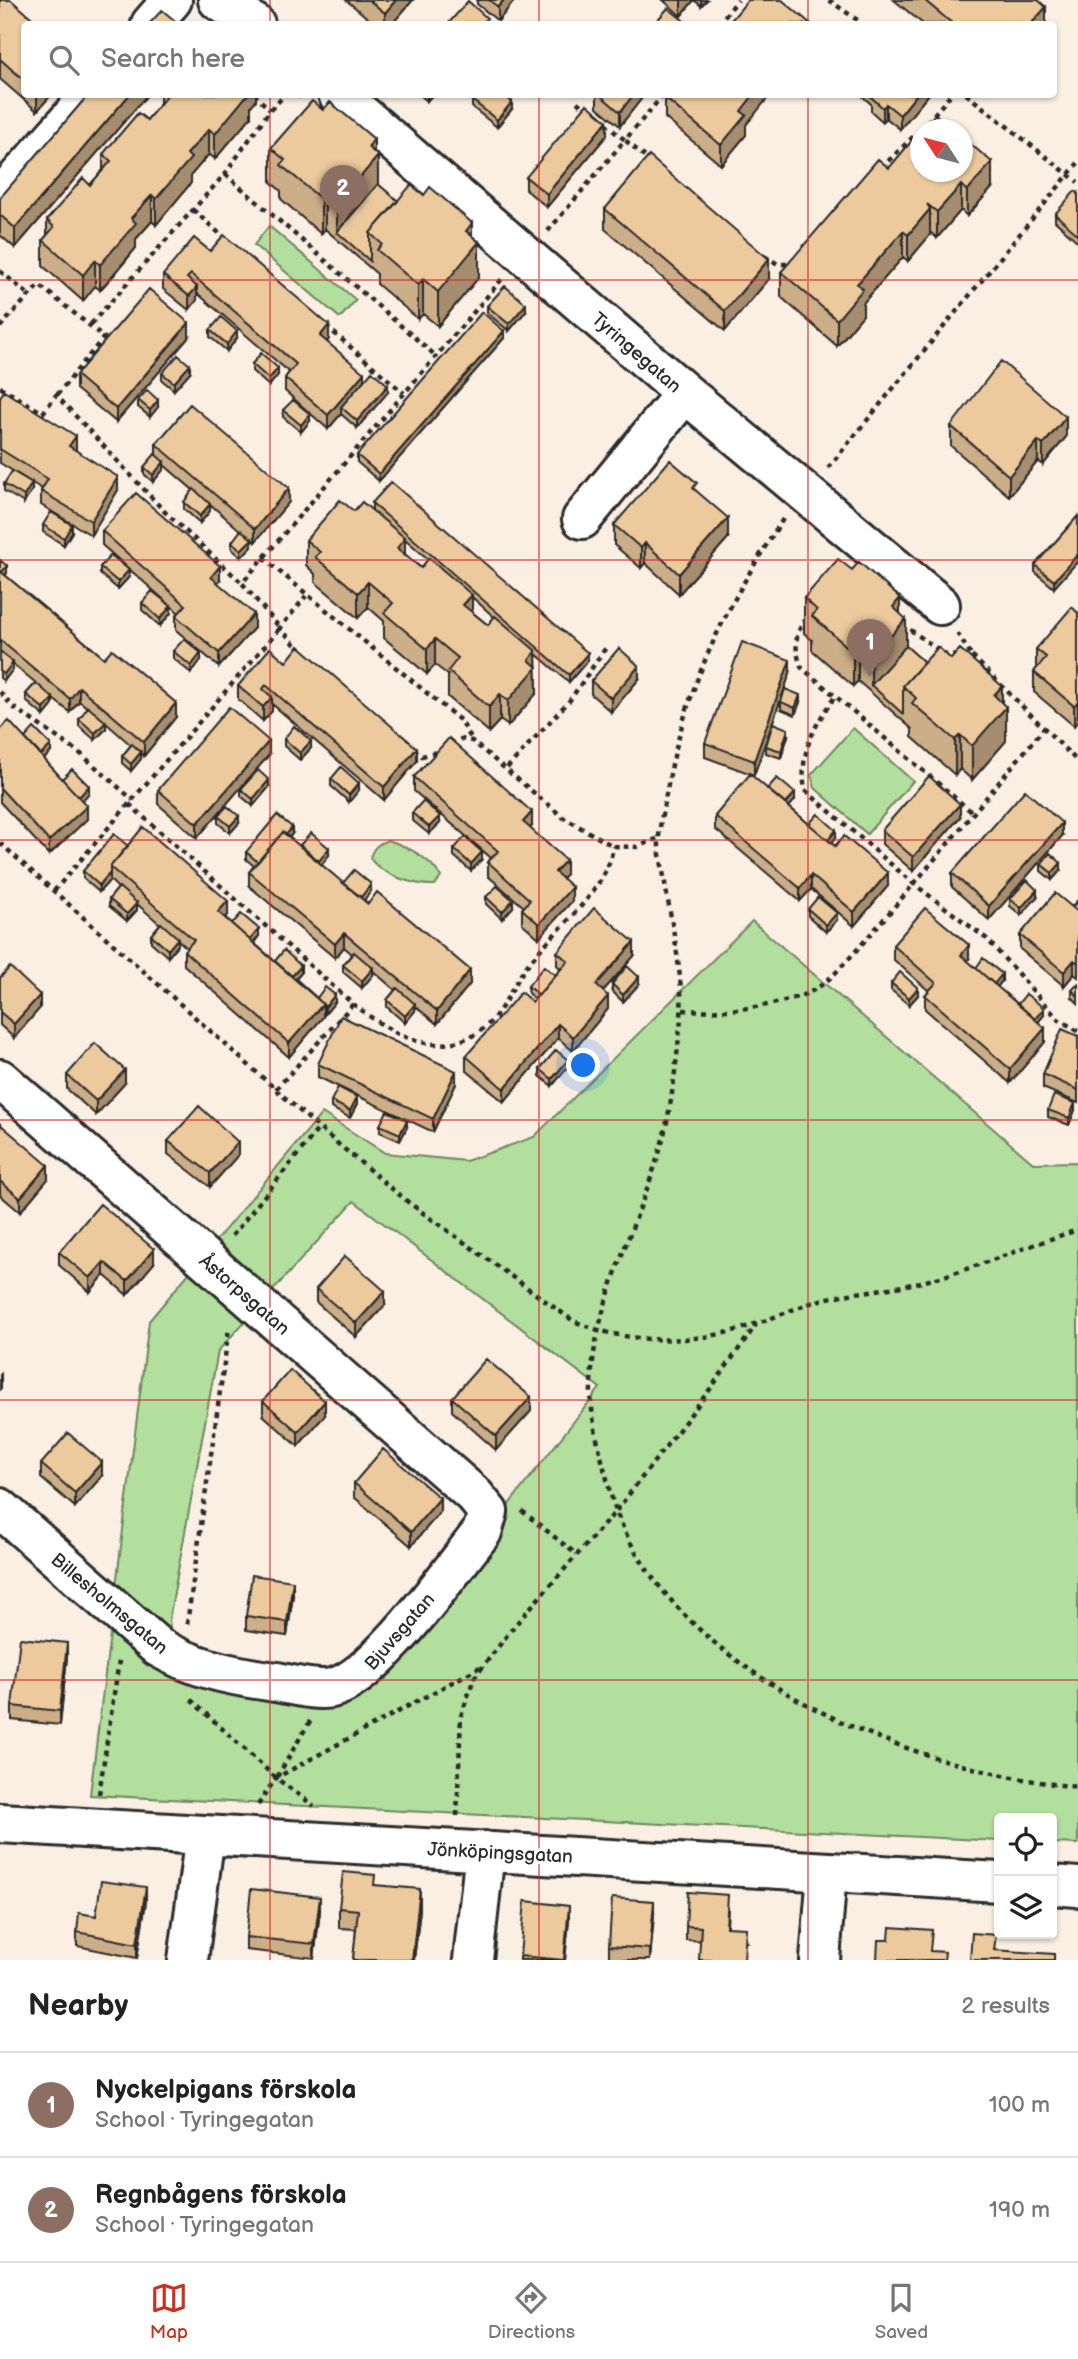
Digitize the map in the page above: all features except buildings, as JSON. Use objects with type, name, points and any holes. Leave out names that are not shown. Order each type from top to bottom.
[{"type":"street","points":[[154,21],[172,0]]},
{"type":"street","points":[[218,0],[250,21]]},
{"type":"street","points":[[0,198],[88,98]]},
{"type":"street","name":"Tyringegatan","points":[[342,98],[516,265],[685,393],[940,606]]},
{"type":"street","points":[[582,519],[685,393]]},
{"type":"street","name":"Åstorpsgatan","points":[[0,1079],[474,1495],[488,1512]]},
{"type":"street","name":"Billesholmsgatan","points":[[0,1508],[124,1629],[158,1647],[183,1678],[231,1676],[329,1689]]},
{"type":"street","name":"Bjuvsgatan","points":[[329,1689],[358,1677],[390,1644],[482,1532],[488,1512]]},
{"type":"street","name":"Jönköpingsgatan","points":[[0,1823],[994,1882]]},
{"type":"street","points":[[188,1960],[220,1836]]},
{"type":"street","points":[[470,1851],[473,1960]]},
{"type":"street","points":[[820,1960],[827,1872]]},
{"type":"street","points":[[1057,1885],[1078,1886]]},
{"type":"path","points":[[720,21],[738,0]]},
{"type":"path","points":[[830,0],[859,21]]},
{"type":"path","points":[[258,98],[270,110]]},
{"type":"path","points":[[91,324],[225,174],[270,110],[282,98]]},
{"type":"path","points":[[242,583],[661,98]]},
{"type":"path","points":[[930,119],[948,98]]},
{"type":"path","points":[[971,98],[1078,182]]},
{"type":"path","points":[[576,102],[656,166]]},
{"type":"path","points":[[872,175],[910,140]]},
{"type":"path","points":[[1078,163],[969,293],[862,430],[787,514],[717,629],[674,750],[659,838],[683,1010],[663,1139],[598,1332],[591,1386],[594,1421],[615,1511],[649,1571],[671,1601],[724,1650],[787,1693],[843,1721],[943,1759],[1035,1782],[1078,1787]]},
{"type":"path","points":[[225,174],[436,356]]},
{"type":"path","points":[[193,210],[235,247]]},
{"type":"path","points":[[761,255],[788,266],[797,258]]},
{"type":"path","points":[[0,271],[29,295]]},
{"type":"path","points":[[0,327],[39,285],[104,337],[43,413],[0,387]]},
{"type":"path","points":[[320,320],[404,393]]},
{"type":"path","points":[[57,396],[165,512],[242,583],[279,628],[305,654]]},
{"type":"path","points":[[263,558],[461,721],[472,741],[564,818],[613,846],[637,848],[659,838]]},
{"type":"path","points":[[54,891],[306,596]]},
{"type":"path","points":[[809,616],[800,626],[795,646],[801,667],[834,698],[974,813]]},
{"type":"path","points":[[507,768],[570,700],[607,646]]},
{"type":"path","points":[[0,692],[13,706],[81,754],[353,1004],[378,1023],[413,1042],[441,1045],[467,1039],[491,1021],[511,996],[523,972],[590,893],[611,862],[613,846]]},
{"type":"path","points":[[834,698],[817,722],[801,768],[804,790],[914,884],[987,939],[1058,1019],[1078,1031]]},
{"type":"path","points":[[683,1010],[721,1012],[767,1005],[811,992],[842,965],[914,884],[1045,727]]},
{"type":"path","points":[[412,748],[422,756],[461,739],[472,741]]},
{"type":"path","points":[[0,844],[319,1128],[408,1202],[572,1321],[598,1332],[618,1337],[663,1339],[726,1333],[827,1298],[912,1284],[973,1267],[1078,1230]]},
{"type":"path","points":[[275,1089],[353,1004]]},
{"type":"path","points":[[319,1128],[223,1274],[183,1678],[276,1777],[321,1811]]},
{"type":"path","points":[[470,1851],[461,1716],[470,1686],[484,1665],[615,1511],[757,1324]]},
{"type":"path","points":[[488,1512],[514,1508],[523,1512],[576,1554]]},
{"type":"path","points":[[94,1828],[124,1629]]},
{"type":"path","points":[[276,1777],[484,1665]]},
{"type":"path","points":[[220,1836],[276,1777],[329,1689]]},
{"type":"green space","points":[[269,226],[356,300],[340,318],[254,245]]},
{"type":"green space","points":[[853,728],[913,781],[867,834],[815,788],[811,775]]},
{"type":"green space","points":[[388,840],[411,850],[431,864],[441,877],[435,885],[418,884],[399,878],[375,864],[370,858],[373,851]]},
{"type":"green space","points":[[752,921],[1033,1163],[1078,1162],[1078,1844],[1057,1843],[1057,1813],[994,1813],[994,1841],[90,1795],[149,1321],[322,1113],[385,1153],[466,1161],[534,1137]],"holes":[[[354,1201],[600,1388],[355,1701],[231,1692],[178,1678],[169,1620],[218,1351]]]},
{"type":"place","name":"Regnbågens förskola","points":[[343,223]]},
{"type":"place","name":"Nyckelpigans förskola","points":[[870,677]]}]
